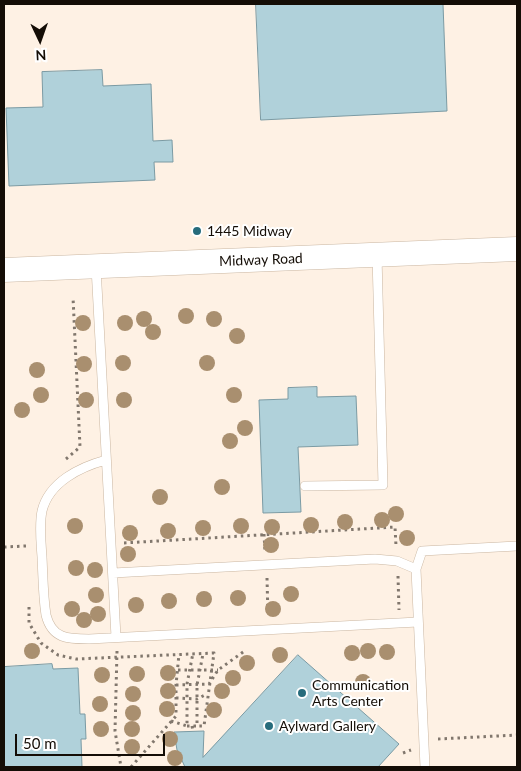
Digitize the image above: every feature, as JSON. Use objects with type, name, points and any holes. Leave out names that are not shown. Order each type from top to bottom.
[{"type":"main road","name":"Midway Road","points":[[4,270],[517,249]]},
{"type":"lane","points":[[306,486],[383,485],[377,255]]},
{"type":"lane","points":[[96,267],[116,637]]},
{"type":"lane","points":[[106,460],[89,465],[68,476],[45,501],[40,524],[44,600],[48,624],[54,632],[61,636],[76,639],[418,622]]},
{"type":"lane","points":[[425,767],[416,569],[422,550],[517,546]]},
{"type":"lane","points":[[113,573],[375,559],[397,561],[416,569]]},
{"type":"path","points":[[59,465],[80,447],[73,297]]},
{"type":"path","points":[[121,543],[395,527],[396,550]]},
{"type":"path","points":[[264,534],[265,553]]},
{"type":"path","points":[[26,538],[26,556]]},
{"type":"path","points":[[4,547],[26,546]]},
{"type":"path","points":[[398,572],[399,610]]},
{"type":"path","points":[[266,574],[268,618]]},
{"type":"path","points":[[28,604],[30,624],[40,643],[58,655],[76,659],[214,653],[204,726],[187,726],[171,721]]},
{"type":"path","points":[[116,637],[115,724],[121,767]]},
{"type":"path","points":[[209,684],[218,670],[246,650]]},
{"type":"path","points":[[187,726],[187,684],[193,653]]},
{"type":"path","points":[[131,767],[176,716],[176,685],[180,654]]},
{"type":"path","points":[[197,726],[197,685],[204,654]]},
{"type":"path","points":[[178,670],[218,670]]},
{"type":"path","points":[[176,685],[209,684]]},
{"type":"path","points":[[176,698],[197,699],[208,694]]},
{"type":"path","points":[[192,726],[193,731]]},
{"type":"path","points":[[437,739],[517,735]]},
{"type":"building","points":[[256,4],[443,4],[447,111],[261,120]]},
{"type":"building","points":[[102,70],[103,86],[151,84],[153,141],[172,140],[173,162],[154,162],[155,180],[9,186],[6,108],[43,107],[42,72]]},
{"type":"building","points":[[317,387],[317,397],[356,396],[358,445],[298,447],[301,512],[263,513],[259,400],[288,399],[288,388]]},
{"type":"building","name":"Communication Arts Center","points":[[298,655],[399,744],[378,767],[185,767],[177,750],[174,732],[204,731],[203,757]]},
{"type":"building","points":[[52,664],[53,669],[78,668],[80,714],[85,714],[86,739],[81,739],[82,767],[4,767],[4,667]]},
{"type":"place","name":"1445 Midway","points":[[197,231]]},
{"type":"place","name":"Communication Arts Center","points":[[302,693]]},
{"type":"place","name":"Aylward Gallery","points":[[269,726]]}]
